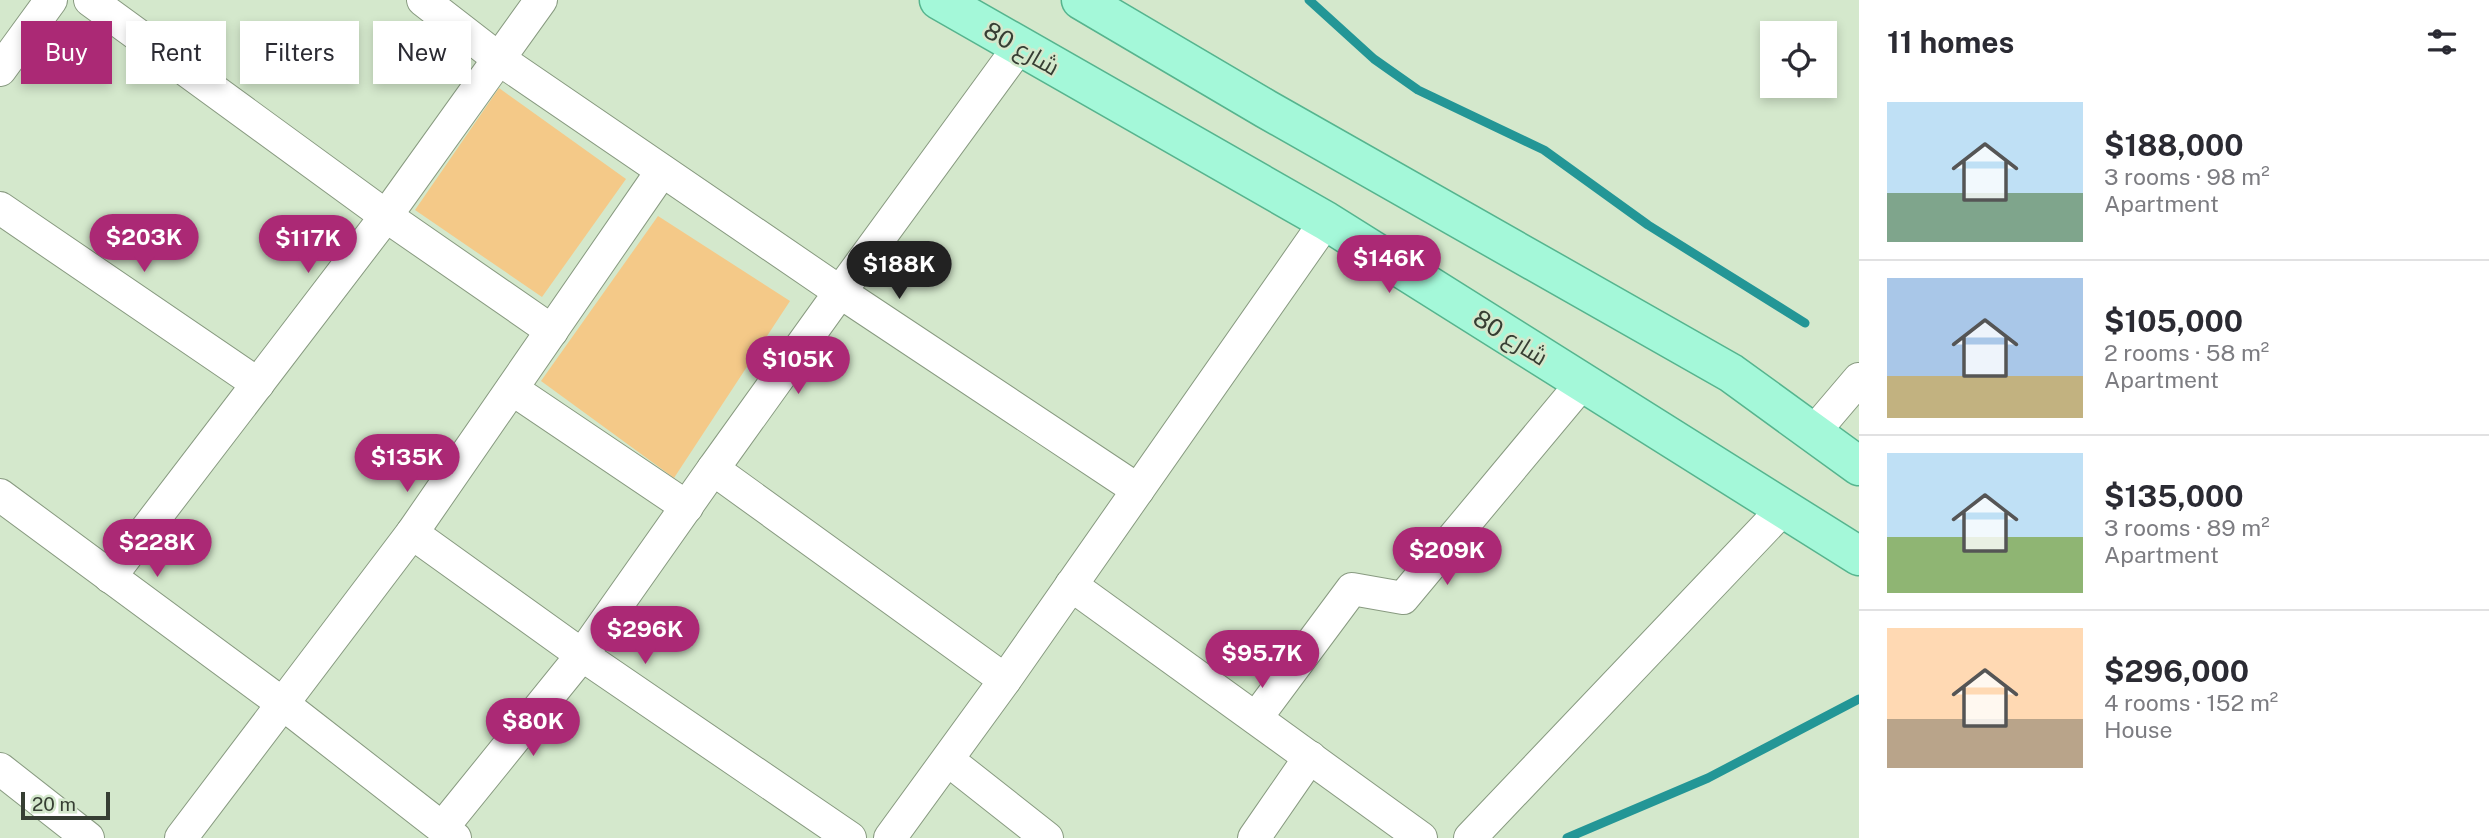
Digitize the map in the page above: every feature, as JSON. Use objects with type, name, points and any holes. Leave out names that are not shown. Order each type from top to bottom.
[{"type":"main road","points":[[1082,0],[1266,109],[1731,373],[1859,466]]},
{"type":"main road","name":"شارع 80","points":[[947,2],[1019,47],[1326,221],[1859,556]]},
{"type":"street","points":[[1,65],[51,0]]},
{"type":"street","points":[[90,0],[386,216],[552,331]]},
{"type":"street","points":[[424,0],[499,59],[662,171],[1138,490]]},
{"type":"street","points":[[110,577],[386,216],[541,0]]},
{"type":"street","points":[[0,495],[283,704],[449,833],[582,656],[839,292],[1019,47]]},
{"type":"street","points":[[181,838],[412,533],[662,171]]},
{"type":"street","points":[[0,208],[258,384]]},
{"type":"street","points":[[890,838],[1005,680],[1326,221]]},
{"type":"street","points":[[1813,433],[1859,379]]},
{"type":"street","points":[[1256,718],[1352,589],[1403,598],[1583,382]]},
{"type":"street","points":[[512,389],[687,507]]},
{"type":"street","points":[[713,469],[1005,680]]},
{"type":"street","points":[[1470,838],[1784,508]]},
{"type":"street","points":[[412,533],[582,656],[850,838]]},
{"type":"street","points":[[1072,585],[1421,838]]},
{"type":"street","points":[[1254,838],[1310,757]]},
{"type":"street","points":[[948,760],[1047,838]]},
{"type":"street","points":[[0,769],[88,838]]},
{"type":"shaded area","points":[[499,88],[626,179],[542,297],[415,210]]},
{"type":"shaded area","points":[[658,216],[790,301],[674,478],[541,381]]},
{"type":"waterway","points":[[1309,0],[1374,59],[1418,90],[1544,150],[1648,225],[1805,323]]},
{"type":"waterway","points":[[1567,838],[1708,778],[1859,699]]}]
